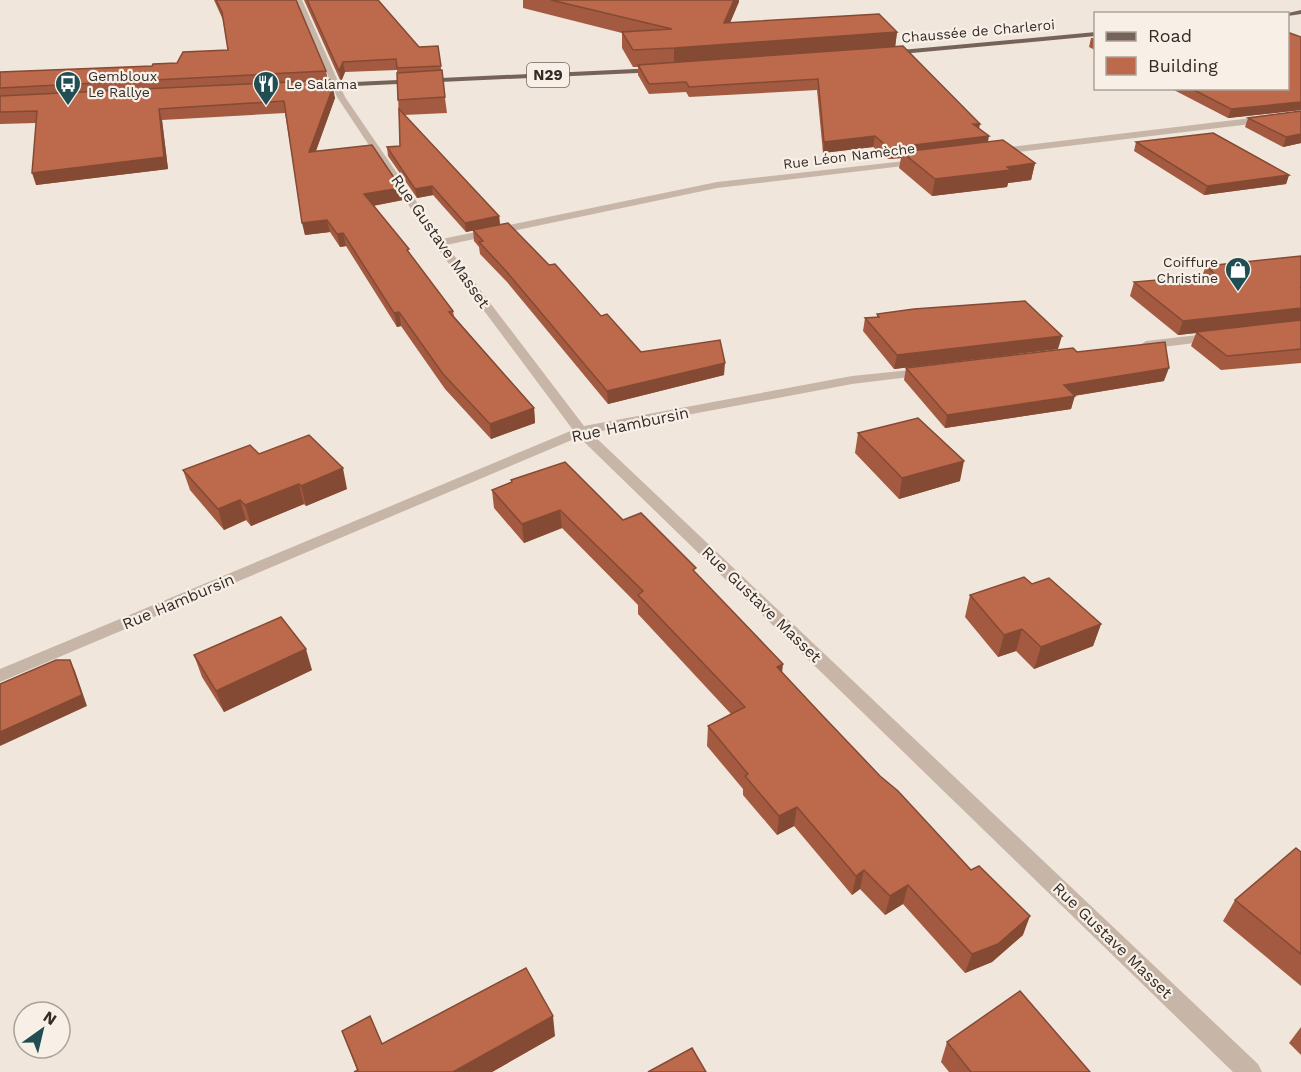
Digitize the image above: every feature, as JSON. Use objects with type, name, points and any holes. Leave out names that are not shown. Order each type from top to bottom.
[{"type":"main road","name":"Chaussée de Charleroi","points":[[880,54],[1094,34]]},
{"type":"main road","name":"N29","points":[[303,87],[663,69]]},
{"type":"street","name":"Rue Gustave Masset","points":[[299,0],[334,84],[440,243],[581,431],[1250,1072]]},
{"type":"street","points":[[987,153],[1301,114]]},
{"type":"street","name":"Rue Léon Namèche","points":[[440,243],[717,185],[928,160]]},
{"type":"street","points":[[1136,346],[1230,335]]},
{"type":"street","name":"Rue Hambursin","points":[[0,676],[581,431],[852,380],[935,370]]},
{"type":"building","points":[[216,0],[296,0],[326,71],[0,88],[0,72],[152,66],[153,64],[177,63],[183,52],[228,50],[222,12]]},
{"type":"building","points":[[307,0],[378,0],[419,47],[438,46],[441,66],[397,68],[396,59],[343,62],[339,71]]},
{"type":"building","points":[[551,0],[734,0],[724,23],[879,14],[897,32],[633,50],[622,32],[672,29]]},
{"type":"building","points":[[1289,33],[1301,37],[1301,102],[1231,109],[1194,90],[1289,90]]},
{"type":"building","points":[[903,46],[980,124],[973,124],[989,136],[889,148],[875,136],[824,142],[818,79],[689,87],[686,82],[649,84],[638,65]]},
{"type":"building","points":[[442,70],[445,97],[398,100],[397,73]]},
{"type":"building","points":[[330,80],[333,87],[309,152],[372,145],[401,188],[364,194],[409,249],[407,250],[453,311],[449,312],[534,408],[490,424],[443,374],[399,312],[394,313],[343,233],[337,234],[327,220],[302,223],[284,101],[159,109],[164,157],[32,173],[37,111],[0,112],[0,96]]},
{"type":"building","points":[[399,109],[499,216],[465,223],[432,186],[415,189],[387,147],[400,146]]},
{"type":"building","points":[[1301,111],[1301,134],[1286,137],[1248,118]]},
{"type":"building","points":[[1213,133],[1289,175],[1207,186],[1136,142]]},
{"type":"building","points":[[1003,140],[1035,163],[1007,167],[1011,170],[935,179],[902,152]]},
{"type":"building","points":[[508,223],[549,265],[555,264],[601,316],[607,314],[641,352],[720,340],[725,363],[607,391],[479,242],[483,241],[473,230]]},
{"type":"building","points":[[1301,256],[1301,308],[1183,321],[1134,282],[1216,275],[1206,266]]},
{"type":"building","points":[[1025,301],[1062,336],[897,355],[865,318],[914,309]]},
{"type":"building","points":[[1301,320],[1301,349],[1227,356],[1196,332]]},
{"type":"building","points":[[1165,342],[1169,368],[1064,385],[1075,396],[947,415],[906,368],[1073,348],[1077,352]]},
{"type":"building","points":[[918,418],[964,461],[902,478],[858,433]]},
{"type":"building","points":[[309,435],[343,468],[301,486],[299,484],[245,505],[240,500],[218,509],[183,470],[250,445],[259,454]]},
{"type":"building","points":[[565,462],[623,520],[641,513],[696,568],[693,570],[783,664],[777,667],[880,776],[898,791],[971,870],[979,866],[1030,916],[998,944],[972,954],[908,885],[890,896],[864,870],[856,876],[797,807],[779,816],[745,776],[748,774],[708,726],[745,707],[638,595],[643,591],[560,510],[522,524],[492,490],[512,482],[511,480]]},
{"type":"building","points":[[1024,577],[1032,584],[1049,578],[1101,624],[1041,647],[1022,629],[1004,635],[970,595]]},
{"type":"building","points":[[281,617],[306,649],[216,691],[194,655]]},
{"type":"building","points":[[56,660],[70,660],[82,695],[0,732],[0,684]]},
{"type":"building","points":[[1296,848],[1301,852],[1301,954],[1235,900]]},
{"type":"building","points":[[526,968],[553,1016],[453,1072],[354,1072],[358,1070],[342,1031],[370,1016],[382,1044]]},
{"type":"building","points":[[1020,991],[1090,1072],[971,1072],[947,1042]]},
{"type":"building","points":[[692,1048],[706,1072],[648,1072]]},
{"type":"place","name":"Gembloux Le Rallye","points":[[68,107]]},
{"type":"place","name":"Le Salama","points":[[266,107]]},
{"type":"place","name":"Coiffure Christine","points":[[1238,293]]}]
